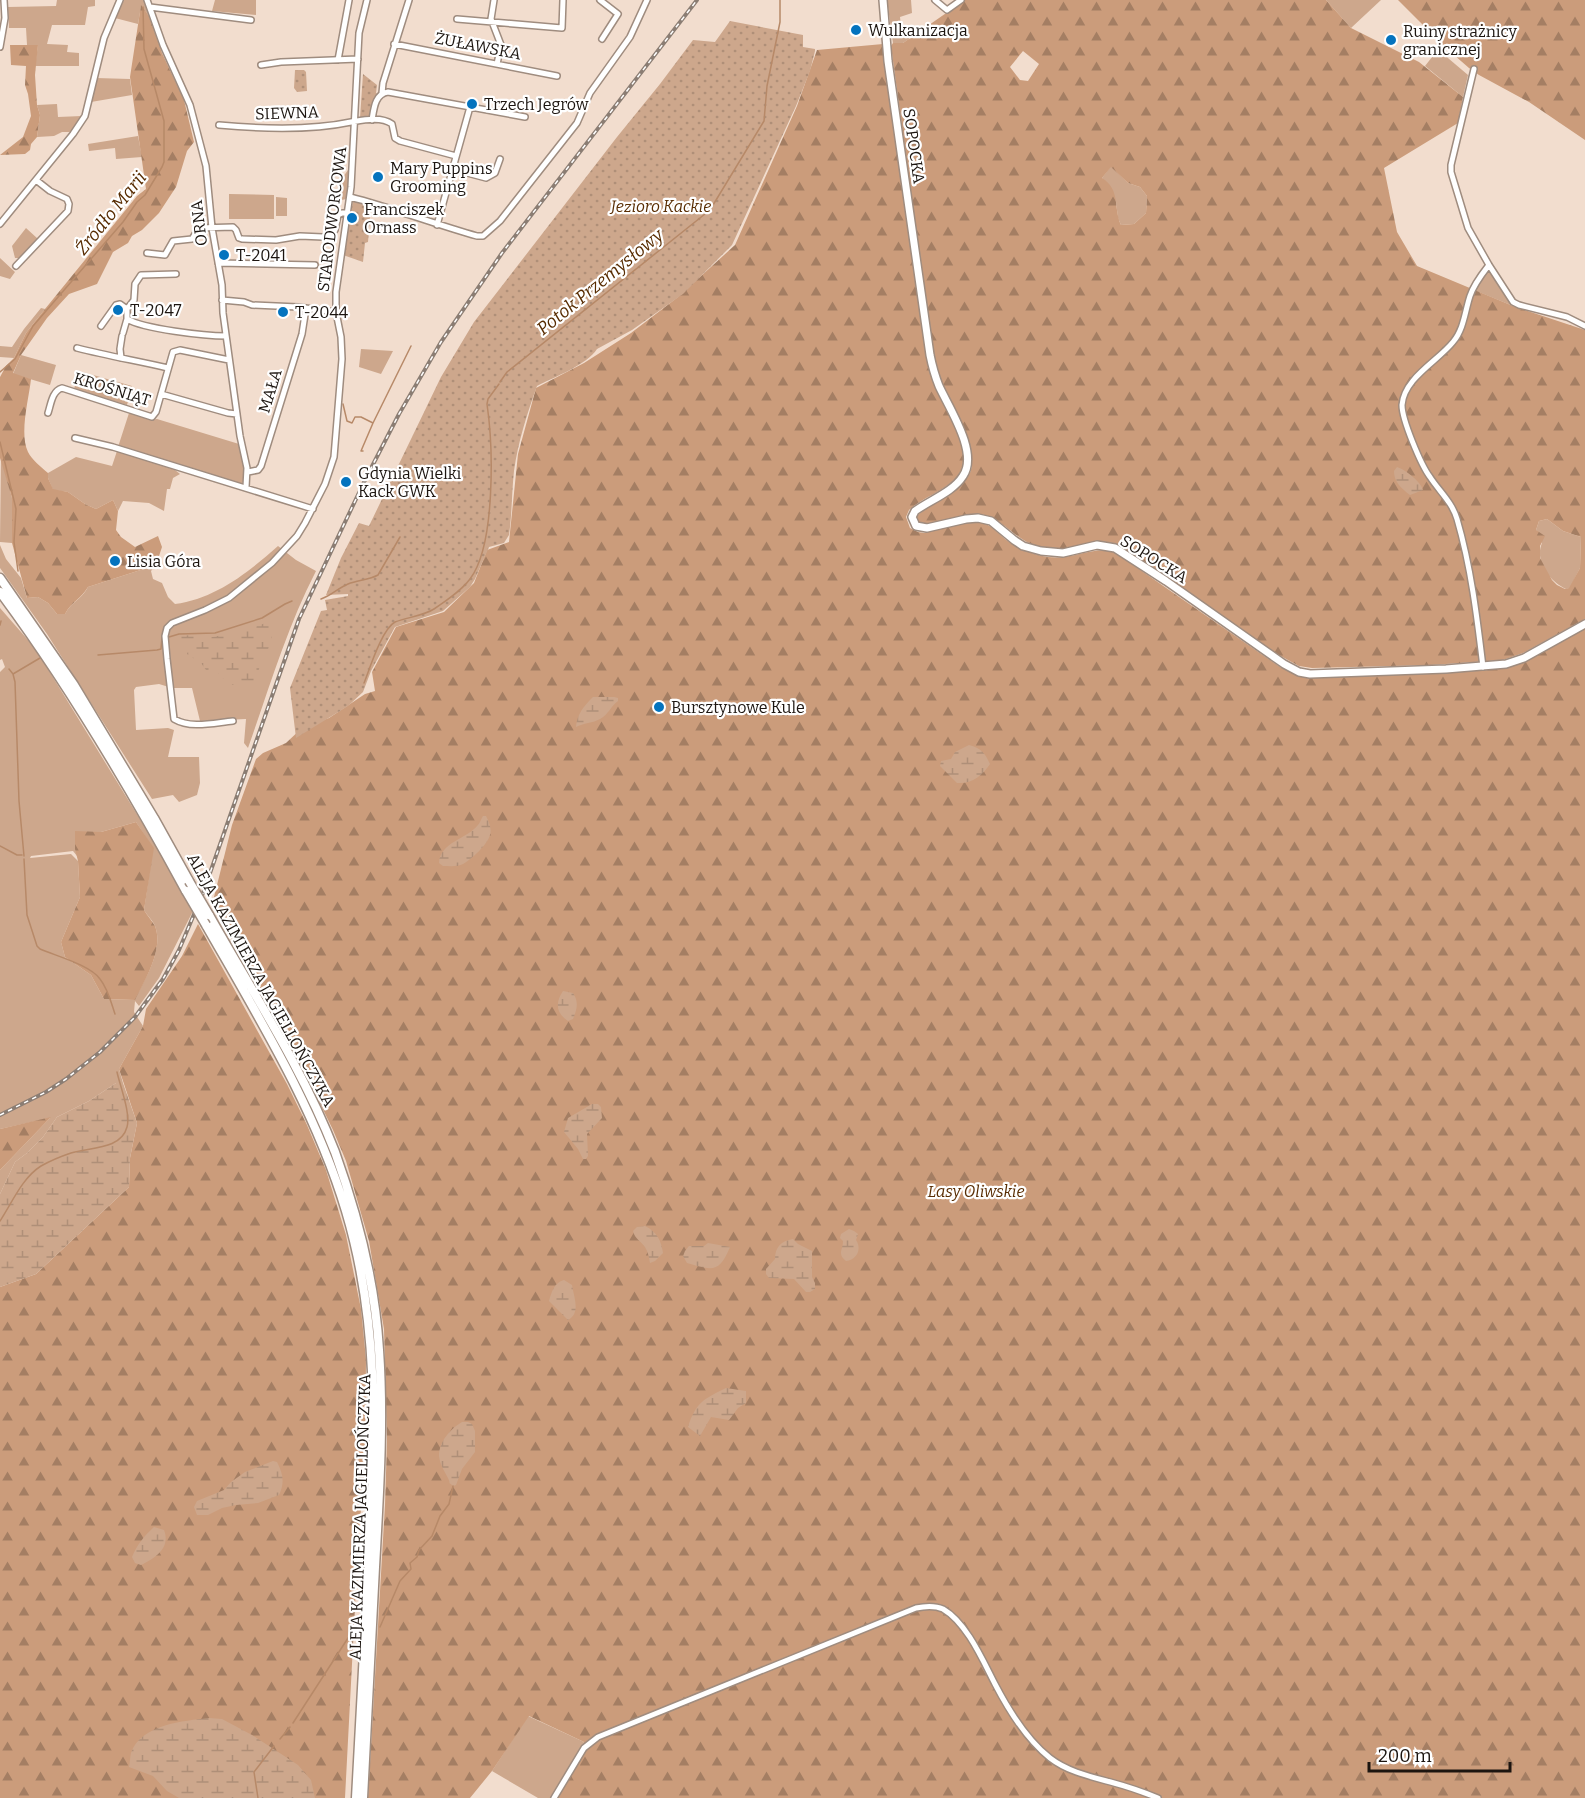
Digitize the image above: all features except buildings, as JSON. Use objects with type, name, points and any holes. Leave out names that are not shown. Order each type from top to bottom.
[{"type":"highway","name":"ALEJA KAZIMIERZA JAGIELLOŃCZYKA","points":[[0,578],[74,685],[159,827],[298,1072],[327,1134],[356,1217],[373,1294],[379,1348],[382,1426],[363,1798]]},
{"type":"highway","name":"ALEJA KAZIMIERZA JAGIELLOŃCZYKA","points":[[0,592],[63,681],[148,823],[273,1042],[311,1116],[346,1209],[363,1283],[372,1350],[374,1428],[356,1798]]},
{"type":"main road","name":"SOPOCKA","points":[[883,0],[888,61],[930,355],[937,381],[963,438],[968,460],[966,471],[957,482],[915,511],[912,517],[916,526],[927,528],[978,518],[991,521],[1018,543],[1041,551],[1063,553],[1097,545],[1115,548],[1284,664],[1304,673],[1483,667],[1506,664],[1516,661],[1585,624]]},
{"type":"street","points":[[0,46],[5,22],[4,0]]},
{"type":"street","points":[[0,224],[85,116],[104,38],[120,0]]},
{"type":"street","name":"ORNA","points":[[147,0],[163,45],[190,105],[206,166],[229,360],[248,472],[246,488]]},
{"type":"street","points":[[338,60],[349,0]]},
{"type":"street","name":"STARODWORCOWA","points":[[313,509],[330,469],[336,435],[342,359],[336,312],[337,284],[350,197],[359,33],[367,0]]},
{"type":"street","points":[[409,0],[382,83],[382,93],[376,100],[372,120],[390,122],[394,126],[395,138],[399,141],[456,156]]},
{"type":"street","points":[[494,0],[491,15],[501,45],[497,64]]},
{"type":"street","points":[[457,19],[562,28],[564,0]]},
{"type":"street","points":[[350,197],[480,237],[489,232],[577,123],[590,93],[630,37],[647,0]]},
{"type":"street","points":[[935,0],[947,10],[962,0]]},
{"type":"street","points":[[602,39],[618,15],[605,1]]},
{"type":"street","points":[[150,7],[251,20]]},
{"type":"street","name":"ŻUŁAWSKA","points":[[394,44],[557,76]]},
{"type":"street","points":[[261,65],[280,62],[358,59]]},
{"type":"street","points":[[1474,69],[1452,157],[1451,172],[1468,228],[1513,302],[1567,317],[1585,326]]},
{"type":"street","points":[[382,93],[394,92],[525,117]]},
{"type":"street","points":[[437,225],[470,107]]},
{"type":"street","name":"SIEWNA","points":[[219,125],[271,128],[307,127],[372,120]]},
{"type":"street","points":[[453,169],[486,178],[495,173],[500,159]]},
{"type":"street","points":[[16,266],[68,211],[69,207],[67,199],[50,191],[36,180]]},
{"type":"street","points":[[147,254],[165,255],[173,242],[192,239],[197,229],[233,227],[242,239],[276,240],[323,237],[333,233],[338,215],[347,213]]},
{"type":"street","points":[[218,263],[315,265]]},
{"type":"street","points":[[1483,667],[1474,599],[1456,516],[1444,494],[1423,466],[1402,407],[1409,388],[1455,340],[1462,326],[1470,294],[1489,265]]},
{"type":"street","points":[[121,358],[122,335],[127,319],[127,309],[134,300],[135,284],[141,275],[176,274]]},
{"type":"street","points":[[222,300],[252,305],[336,312]]},
{"type":"street","points":[[100,326],[116,305],[120,304],[127,309]]},
{"type":"street","name":"MAŁA","points":[[248,472],[258,470],[261,466],[302,334],[306,308]]},
{"type":"street","points":[[127,319],[144,326],[209,336],[226,336]]},
{"type":"street","points":[[77,348],[168,368]]},
{"type":"street","points":[[161,394],[172,354],[176,350],[229,360]]},
{"type":"street","name":"KROŚNIĄT","points":[[48,413],[55,393],[62,388],[149,417],[154,415],[161,394],[237,414]]},
{"type":"street","points":[[75,438],[112,447],[313,509],[297,536],[272,562],[229,598],[172,623],[167,628],[166,650],[174,719],[196,725],[232,721]]},
{"type":"street","points":[[554,1798],[584,1748],[598,1737],[916,1608],[931,1606],[945,1610],[964,1630],[1009,1708],[1041,1750],[1058,1763],[1080,1773],[1133,1788],[1158,1798]]},
{"type":"green space","points":[[57,0],[95,0],[95,6],[88,7],[85,25],[52,25],[47,44],[68,45],[67,52],[79,53],[79,66],[35,66],[38,45],[27,45],[26,28],[9,28],[8,7],[56,6]]},
{"type":"green space","points":[[124,0],[144,0],[151,15],[149,16],[141,6],[138,24],[115,18]]},
{"type":"green space","points":[[215,0],[256,0],[256,15],[212,11]]},
{"type":"green space","points":[[887,0],[911,0],[912,13],[900,17],[909,39],[903,43],[893,43]]},
{"type":"green space","points":[[965,0],[1326,0],[1351,28],[1419,62],[1463,97],[1458,123],[1384,168],[1397,232],[1417,266],[1513,306],[1585,330],[1585,619],[1523,653],[1503,660],[1431,665],[1312,668],[1299,666],[1277,654],[1119,545],[1098,542],[1065,549],[1037,546],[1021,538],[993,518],[977,514],[939,523],[918,522],[916,518],[919,514],[967,478],[972,456],[964,429],[940,380],[933,354],[891,46],[893,43],[903,43]],"holes":[[[1023,51],[1039,64],[1028,81],[1020,80],[1010,67]],[[1111,167],[1128,183],[1140,187],[1147,196],[1146,213],[1134,224],[1121,225],[1112,188],[1102,178]],[[1547,519],[1563,531],[1581,537],[1580,568],[1569,588],[1565,589],[1552,580],[1540,558],[1540,546],[1545,536],[1536,530],[1539,521]]]},
{"type":"green space","points":[[1326,0],[1381,0],[1351,28]]},
{"type":"green space","points":[[1398,0],[1585,0],[1585,140],[1529,102],[1469,68]]},
{"type":"green space","points":[[141,5],[149,16],[162,53],[184,100],[194,142],[187,151],[176,187],[159,213],[142,230],[132,236],[128,243],[113,252],[97,284],[69,294],[47,318],[21,355],[13,373],[31,379],[24,426],[25,444],[32,458],[48,473],[53,489],[68,492],[96,509],[113,500],[118,511],[116,530],[121,537],[135,547],[158,536],[162,547],[156,565],[88,587],[65,614],[57,614],[48,603],[38,597],[27,598],[12,543],[12,498],[0,458],[0,377],[14,358],[26,333],[137,196],[146,189],[130,77]]},
{"type":"green space","name":"Jezioro Kackie","points":[[730,21],[803,35],[803,47],[815,49],[810,71],[796,106],[732,245],[683,294],[632,330],[597,349],[586,360],[537,386],[518,449],[509,535],[504,543],[489,547],[470,587],[443,611],[395,627],[371,671],[363,692],[348,706],[296,738],[290,688],[321,611],[327,610],[325,600],[348,596],[348,594],[326,595],[341,558],[359,523],[369,526],[441,377],[474,322],[693,40],[715,42]]},
{"type":"green space","name":"Lasy Oliwskie","points":[[883,44],[926,355],[939,395],[959,436],[963,459],[956,478],[909,510],[906,517],[910,528],[924,533],[972,521],[984,523],[1009,542],[1028,552],[1043,556],[1065,557],[1104,550],[1113,551],[1280,667],[1311,678],[1507,668],[1529,660],[1585,628],[1585,1798],[551,1798],[584,1742],[529,1716],[492,1771],[470,1798],[368,1798],[385,1505],[387,1441],[384,1329],[369,1241],[346,1161],[298,1058],[216,912],[214,897],[232,825],[256,759],[263,753],[286,743],[303,727],[329,718],[365,694],[375,691],[372,672],[396,627],[444,612],[474,583],[487,550],[509,542],[518,454],[536,388],[584,363],[631,333],[678,297],[735,245],[797,106],[817,50]]},
{"type":"green space","points":[[10,45],[38,45],[35,75],[40,115],[37,137],[31,144],[30,150],[25,154],[0,155],[23,137],[31,116],[25,85],[26,66],[11,65]]},
{"type":"green space","points":[[1436,52],[1442,53],[1468,75],[1463,97],[1425,66]]},
{"type":"green space","points":[[295,70],[306,72],[307,91],[297,92],[294,88]]},
{"type":"green space","points":[[363,74],[377,85],[376,93],[378,94],[372,104],[369,118],[360,118]]},
{"type":"green space","points":[[96,78],[130,79],[132,95],[91,102]]},
{"type":"green space","points":[[57,104],[58,117],[82,116],[71,132],[37,137],[40,115],[37,105]]},
{"type":"green space","points":[[138,136],[142,157],[116,159],[115,148],[89,151],[88,144]]},
{"type":"green space","points":[[1111,166],[1128,183],[1140,187],[1147,196],[1146,213],[1134,224],[1121,225],[1116,202],[1102,178]]},
{"type":"green space","points":[[348,170],[350,171],[348,196],[342,200],[338,197],[338,184]]},
{"type":"green space","points":[[229,194],[274,195],[274,219],[229,219]]},
{"type":"green space","points":[[276,197],[287,198],[287,216],[276,216]]},
{"type":"green space","points":[[353,201],[371,206],[368,242],[365,243],[363,262],[343,255]]},
{"type":"green space","points":[[26,228],[38,239],[21,258],[15,258],[12,246]]},
{"type":"green space","points":[[0,258],[15,272],[10,279],[0,276]]},
{"type":"green space","points":[[1487,271],[1491,271],[1513,306],[1474,290]]},
{"type":"green space","points":[[41,308],[45,309],[26,333],[14,358],[0,357],[0,346],[12,347]]},
{"type":"green space","points":[[361,349],[393,351],[381,374],[359,367]]},
{"type":"green space","points":[[21,355],[56,365],[50,385],[13,374]]},
{"type":"green space","points":[[79,371],[132,386],[127,405],[74,389]]},
{"type":"green space","points":[[129,413],[151,420],[157,419],[239,444],[245,475],[242,484],[118,447]]},
{"type":"green space","points":[[117,451],[175,470],[180,474],[173,478],[170,489],[167,489],[164,511],[149,503],[123,501],[118,511],[113,500],[96,509],[68,492],[53,490],[48,473],[76,457],[112,466]]},
{"type":"green space","points":[[1,457],[12,498],[12,543],[0,542]]},
{"type":"green space","points":[[1397,467],[1413,477],[1423,490],[1410,495],[1404,490],[1395,478],[1394,471]]},
{"type":"green space","points":[[1547,519],[1563,531],[1581,537],[1580,568],[1570,588],[1566,589],[1554,581],[1542,564],[1540,550],[1542,543],[1536,530],[1539,521]]},
{"type":"green space","points":[[0,545],[6,559],[21,578],[27,598],[38,597],[48,603],[57,614],[65,614],[88,587],[156,565],[151,571],[153,579],[162,583],[168,597],[175,604],[204,596],[231,583],[278,546],[296,560],[316,571],[287,636],[248,748],[244,743],[246,719],[200,721],[192,688],[172,688],[159,684],[136,687],[134,690],[136,730],[168,728],[174,730],[168,757],[199,757],[200,783],[197,795],[179,802],[173,795],[152,799],[47,634],[0,568]]},
{"type":"green space","points":[[0,608],[35,648],[146,829],[193,911],[159,978],[139,1006],[135,1001],[134,1012],[143,1026],[119,1069],[123,1083],[116,1083],[89,1101],[57,1117],[43,1137],[15,1162],[0,1194],[0,1170],[50,1118],[0,1129],[0,672],[5,667],[2,659],[0,660]],"holes":[[[136,822],[153,848],[144,910],[155,926],[157,935],[152,964],[134,1000],[104,999],[91,975],[65,957],[61,942],[80,897],[78,861],[71,854],[30,858],[31,856],[73,851],[77,856],[76,832],[101,832]]]},
{"type":"green space","points":[[268,622],[273,631],[270,646],[261,661],[255,685],[248,689],[230,683],[216,671],[206,670],[201,663],[187,654],[188,650],[174,643],[181,636],[192,635],[207,638],[249,629]]},
{"type":"green space","points":[[593,697],[614,697],[618,698],[618,701],[603,717],[576,727],[582,710]]},
{"type":"green space","points":[[969,745],[982,752],[990,764],[976,778],[957,783],[940,766],[941,761],[951,759],[955,752]]},
{"type":"green space","points":[[483,816],[487,818],[491,833],[479,851],[461,865],[443,866],[439,863],[444,850],[473,830]]},
{"type":"green space","points":[[136,822],[154,848],[144,910],[155,926],[157,944],[152,964],[135,1000],[104,999],[91,975],[65,957],[61,942],[80,897],[75,831],[101,832]]},
{"type":"green space","points":[[198,924],[287,1084],[307,1125],[326,1170],[346,1235],[361,1309],[366,1359],[365,1469],[359,1530],[345,1798],[0,1798],[0,1287],[36,1274],[129,1187],[130,1158],[137,1123],[119,1069],[143,1026],[146,1009],[182,956]]},
{"type":"green space","points":[[563,991],[573,993],[577,1003],[573,1019],[568,1021],[561,1015],[558,1008]]},
{"type":"green space","points":[[116,1083],[123,1083],[137,1123],[130,1158],[129,1187],[36,1274],[0,1287],[0,1194],[15,1162],[43,1137],[57,1117],[89,1101]]},
{"type":"green space","points":[[592,1104],[598,1104],[601,1107],[602,1118],[587,1134],[588,1156],[583,1159],[564,1132],[568,1118]]},
{"type":"green space","points":[[51,1117],[0,1170],[0,1129]]},
{"type":"green space","points":[[645,1226],[658,1237],[663,1253],[650,1263],[646,1249],[633,1231],[637,1227]]},
{"type":"green space","points":[[849,1229],[858,1234],[856,1240],[859,1247],[856,1256],[846,1261],[841,1254],[843,1241],[840,1238],[841,1234]]},
{"type":"green space","points":[[793,1239],[812,1251],[812,1277],[815,1289],[810,1292],[806,1292],[794,1279],[769,1278],[766,1274],[766,1269],[775,1259],[780,1245]]},
{"type":"green space","points":[[708,1243],[730,1247],[718,1266],[709,1268],[687,1263],[683,1256],[689,1246],[704,1246]]},
{"type":"green space","points":[[564,1280],[572,1285],[576,1305],[572,1317],[568,1320],[549,1301],[556,1285]]},
{"type":"green space","points":[[726,1388],[746,1391],[746,1403],[738,1408],[729,1420],[711,1417],[700,1436],[688,1427],[694,1412],[706,1399]]},
{"type":"green space","points":[[462,1422],[472,1424],[475,1431],[475,1452],[462,1469],[456,1485],[453,1486],[449,1483],[441,1465],[439,1451],[446,1436]]},
{"type":"green space","points":[[273,1461],[277,1462],[282,1474],[283,1482],[279,1495],[258,1503],[236,1505],[222,1508],[208,1515],[197,1515],[194,1507],[197,1501],[224,1490],[245,1472]]},
{"type":"green space","points":[[154,1527],[164,1530],[166,1536],[163,1547],[156,1556],[141,1565],[135,1563],[132,1557],[136,1549]]},
{"type":"green space","points":[[528,1716],[584,1742],[551,1798],[538,1798],[492,1771]]},
{"type":"green space","points":[[209,1718],[222,1719],[252,1735],[298,1765],[311,1780],[315,1798],[179,1798],[167,1791],[153,1776],[129,1767],[131,1753],[136,1743],[153,1730],[176,1723]]},
{"type":"waterway","name":"Potok Przemysłowy","points":[[500,382],[507,372],[710,210],[764,121],[767,86],[780,22],[780,0]]},
{"type":"waterway","name":"Źródło Marii","points":[[0,372],[15,359],[33,326],[145,195],[164,162],[164,121],[144,49],[143,7]]},
{"type":"waterway","points":[[363,451],[361,451],[373,423],[411,346]]},
{"type":"waterway","name":"Potok Przemysłowy","points":[[364,683],[377,649],[390,626],[395,622],[430,611],[443,603],[470,579],[478,563],[484,543],[490,494],[491,444],[487,404],[499,384]]},
{"type":"waterway","points":[[343,404],[347,421],[352,423],[355,417],[361,417],[373,423]]},
{"type":"waterway","name":"Źródło Marii","points":[[0,442],[16,509],[14,542],[18,571]]},
{"type":"waterway","points":[[321,599],[348,584],[378,575],[400,537]]},
{"type":"waterway","points":[[169,637],[179,634],[215,633],[262,618],[292,601]]},
{"type":"waterway","name":"Źródło Marii","points":[[0,625],[1,621]]},
{"type":"waterway","points":[[98,655],[161,649],[162,637]]},
{"type":"waterway","points":[[13,674],[40,658]]},
{"type":"waterway","name":"Źródło Marii","points":[[9,669],[15,682],[19,801],[24,856]]},
{"type":"waterway","points":[[0,846],[17,855],[22,855]]},
{"type":"waterway","name":"Źródło Marii","points":[[24,859],[27,915],[37,946],[81,965],[95,974],[105,987],[115,1014]]},
{"type":"waterway","name":"Źródło Marii","points":[[0,1221],[28,1177],[41,1166],[71,1153],[111,1144],[124,1134],[128,1115],[117,1072]]},
{"type":"waterway","points":[[380,1627],[400,1581],[411,1569],[410,1563],[432,1536],[440,1516],[449,1504],[453,1486]]},
{"type":"waterway","points":[[293,1723],[348,1638]]},
{"type":"waterway","points":[[280,1739],[290,1727]]},
{"type":"waterway","points":[[258,1798],[254,1772],[274,1746]]},
{"type":"railway","points":[[0,1115],[46,1092],[100,1052],[135,1017],[163,979],[179,950],[203,893],[299,619],[399,414],[441,342],[502,253],[697,0]]},
{"type":"place","name":"Wulkanizacja","points":[[856,30]]},
{"type":"place","name":"Ruiny strażnicy granicznej","points":[[1391,40]]},
{"type":"place","name":"Trzech Jegrów","points":[[472,104]]},
{"type":"place","name":"Mary Puppins Grooming","points":[[378,177]]},
{"type":"place","name":"Franciszek Ornass","points":[[352,218]]},
{"type":"place","name":"T-2041","points":[[224,255]]},
{"type":"place","name":"T-2047","points":[[118,310]]},
{"type":"place","name":"T-2044","points":[[283,312]]},
{"type":"place","name":"Gdynia Wielki Kack GWK","points":[[346,482]]},
{"type":"place","name":"Lisia Góra","points":[[115,561]]},
{"type":"place","name":"Bursztynowe Kule","points":[[659,707]]}]
